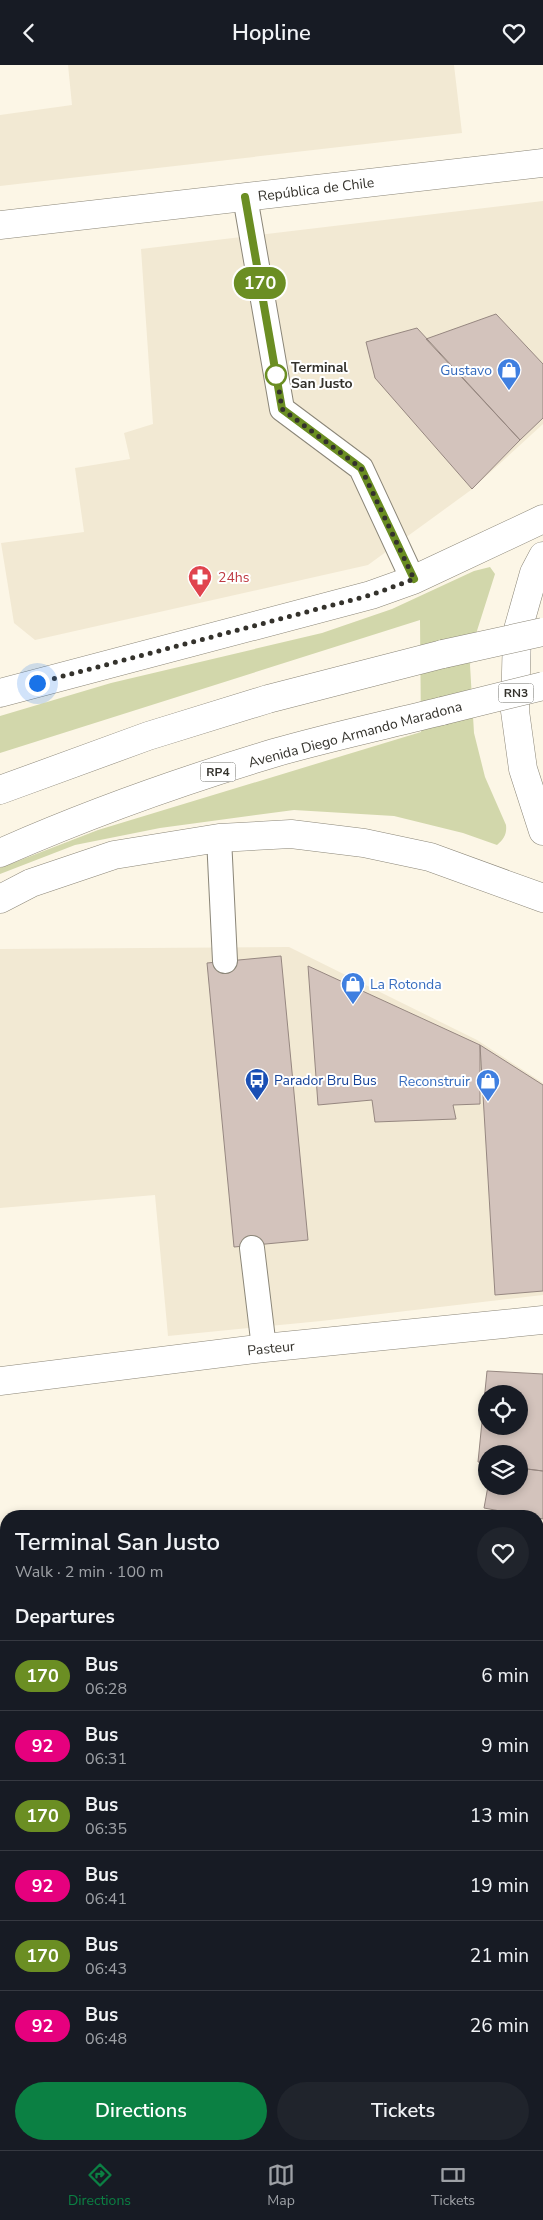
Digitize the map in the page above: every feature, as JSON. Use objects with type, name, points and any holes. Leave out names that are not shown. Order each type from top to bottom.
[{"type":"main road","name":"República de Chile","points":[[0,225],[543,163]]},
{"type":"main road","points":[[0,693],[371,595],[414,579],[543,519]]},
{"type":"main road","name":"RN3","points":[[543,556],[534,573],[517,633],[515,711],[523,769],[543,831]]},
{"type":"main road","points":[[0,790],[148,736],[268,699],[543,631]]},
{"type":"main road","name":"Avenida Diego Armando Maradona","points":[[0,853],[160,791],[274,753],[543,686]]},
{"type":"main road","points":[[0,899],[31,883],[114,855],[219,838],[291,834],[364,843],[430,857],[543,898]]},
{"type":"main road","name":"Pasteur","points":[[0,1381],[264,1348],[543,1320]]},
{"type":"lane","points":[[245,197],[282,409],[361,468],[414,579]]},
{"type":"lane","points":[[219,838],[225,961]]},
{"type":"lane","points":[[252,1248],[264,1348]]},
{"type":"shaded area","points":[[68,65],[454,65],[462,133],[0,186],[0,115],[72,105]]},
{"type":"shaded area","points":[[543,201],[543,424],[471,490],[368,565],[35,640],[14,623],[1,543],[84,532],[75,468],[130,459],[124,433],[153,424],[141,249]]},
{"type":"shaded area","points":[[289,947],[477,1040],[543,1083],[543,1295],[321,1321],[168,1336],[155,1195],[0,1208],[0,949]]},
{"type":"green space","points":[[490,567],[495,574],[475,637],[470,665],[474,733],[485,777],[506,825],[502,841],[497,845],[463,833],[394,816],[294,810],[160,828],[75,845],[0,874],[0,868],[98,830],[421,732],[420,620],[0,753],[0,716],[111,683],[322,633],[392,609],[474,571]]},
{"type":"building","name":"Gustavo","points":[[496,314],[543,364],[543,418],[520,440],[426,339]]},
{"type":"building","points":[[417,328],[520,440],[472,489],[375,378],[366,342]]},
{"type":"building","points":[[281,956],[308,1240],[234,1247],[207,963]]},
{"type":"building","name":"La Rotonda","points":[[308,966],[480,1045],[480,1104],[453,1105],[456,1119],[375,1122],[372,1100],[318,1105]]},
{"type":"building","points":[[480,1045],[543,1085],[543,1291],[495,1295]]},
{"type":"building","points":[[487,1371],[543,1374],[543,1471],[528,1469],[528,1445],[480,1445],[481,1435],[528,1435],[528,1385],[486,1385]]},
{"type":"building","points":[[528,1469],[543,1471],[543,1510],[495,1510],[484,1508],[486,1495],[528,1495]]},
{"type":"bus line","name":"170","points":[[245,197],[282,409],[361,468],[414,579]]},
{"type":"place","name":"Terminal San Justo","points":[[276,375]]},
{"type":"place","name":"Gustavo","points":[[509,391]]},
{"type":"place","name":"24hs","points":[[200,598]]},
{"type":"place","name":"La Rotonda","points":[[353,1005]]},
{"type":"place","name":"Parador Bru Bus","points":[[257,1101]]},
{"type":"place","name":"Reconstruir","points":[[488,1102]]},
{"type":"route","points":[[37,683],[371,595],[414,579],[361,468],[282,409],[276,371],[276,375]]}]
